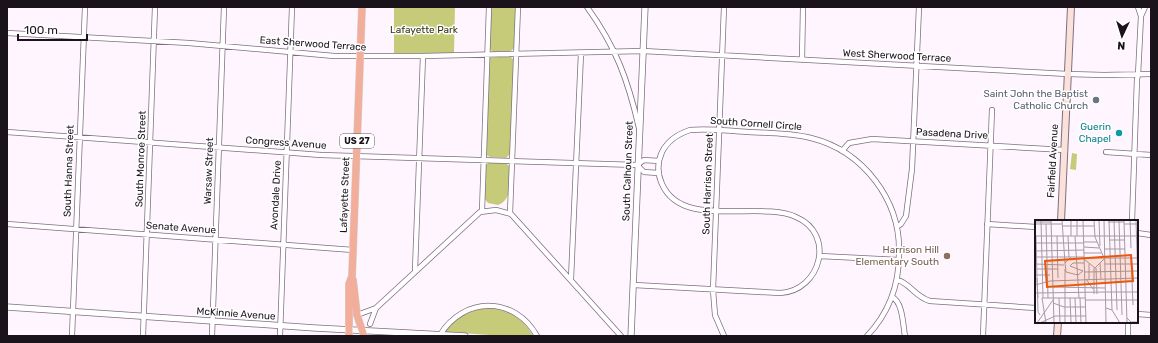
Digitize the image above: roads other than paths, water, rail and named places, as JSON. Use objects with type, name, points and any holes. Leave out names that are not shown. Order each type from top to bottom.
[{"type":"highway","name":"Lafayette Street","points":[[349,333],[349,284],[352,276],[362,7]]},
{"type":"highway","name":"US 27","points":[[352,276],[357,315],[363,333]]},
{"type":"main road","name":"Fairfield Avenue","points":[[1061,220],[1071,7]]},
{"type":"main road","points":[[1057,336],[1058,323]]},
{"type":"street","name":"South Hanna Street","points":[[72,336],[85,7]]},
{"type":"street","name":"South Monroe Street","points":[[144,336],[146,235],[156,7]]},
{"type":"street","name":"Warsaw Street","points":[[212,336],[224,7]]},
{"type":"street","name":"Avondale Drive","points":[[280,336],[292,7]]},
{"type":"street","points":[[482,211],[489,7]]},
{"type":"street","points":[[510,214],[518,7]]},
{"type":"street","points":[[587,7],[616,52],[632,98],[639,128]]},
{"type":"street","name":"South Calhoun Street","points":[[631,336],[644,7]]},
{"type":"street","name":"South Harrison Street","points":[[724,7],[713,290],[715,315],[724,336]]},
{"type":"street","points":[[802,60],[803,7]]},
{"type":"street","points":[[898,226],[906,216],[914,141],[919,7]]},
{"type":"street","points":[[1138,7],[1141,16]]},
{"type":"street","points":[[1132,220],[1136,79],[1138,75],[1141,16],[1145,7]]},
{"type":"street","name":"East Sherwood Terrace","points":[[7,33],[154,41],[360,57],[643,51]]},
{"type":"street","name":"West Sherwood Terrace","points":[[643,51],[1068,74],[1151,74]]},
{"type":"street","points":[[571,279],[581,53]]},
{"type":"street","points":[[415,270],[423,56]]},
{"type":"street","points":[[632,98],[640,98]]},
{"type":"street","points":[[983,336],[992,110]]},
{"type":"street","name":"South Cornell Circle","points":[[658,173],[659,161],[668,143],[680,134],[695,130],[798,135],[819,140],[842,151],[864,168],[878,185],[888,201],[898,226],[899,260],[897,280],[892,297],[879,321],[867,336]]},
{"type":"street","name":"Congress Avenue","points":[[7,132],[219,148],[357,156],[637,165]]},
{"type":"street","name":"Pasadena Drive","points":[[842,151],[850,143],[860,140],[914,141],[1065,150]]},
{"type":"street","points":[[1106,152],[1151,155]]},
{"type":"street","points":[[634,285],[713,290],[789,292],[801,288],[811,279],[818,267],[820,246],[810,226],[798,217],[781,213],[688,208],[675,202],[666,192],[658,173],[644,172],[637,165],[644,160],[659,161]]},
{"type":"street","points":[[370,324],[376,308],[415,270],[482,211],[496,210],[510,214],[571,279],[621,336]]},
{"type":"street","name":"Senate Avenue","points":[[7,224],[353,250]]},
{"type":"street","points":[[987,224],[1035,227]]},
{"type":"street","points":[[1138,233],[1151,235]]},
{"type":"street","points":[[820,256],[899,260]]},
{"type":"street","points":[[897,280],[904,282],[913,292],[927,300],[1035,308]]},
{"type":"street","points":[[892,297],[895,298],[899,305],[905,336]]},
{"type":"street","points":[[440,335],[453,319],[465,311],[488,306],[512,311],[523,318],[537,336]]},
{"type":"street","name":"McKinnie Avenue","points":[[7,308],[281,326],[349,333],[465,336]]},
{"type":"street","points":[[357,315],[376,308]]},
{"type":"street","points":[[1138,314],[1151,314]]},
{"type":"street","points":[[1128,323],[1128,336]]},
{"type":"place","name":"Saint John the Baptist Catholic Church","points":[[1096,100]]},
{"type":"place","name":"Guerin Chapel","points":[[1119,133]]},
{"type":"place","name":"Harrison Hill Elementary South","points":[[947,256]]},
{"type":"park label","name":"Lafayette Park","points":[[424,30]]}]
